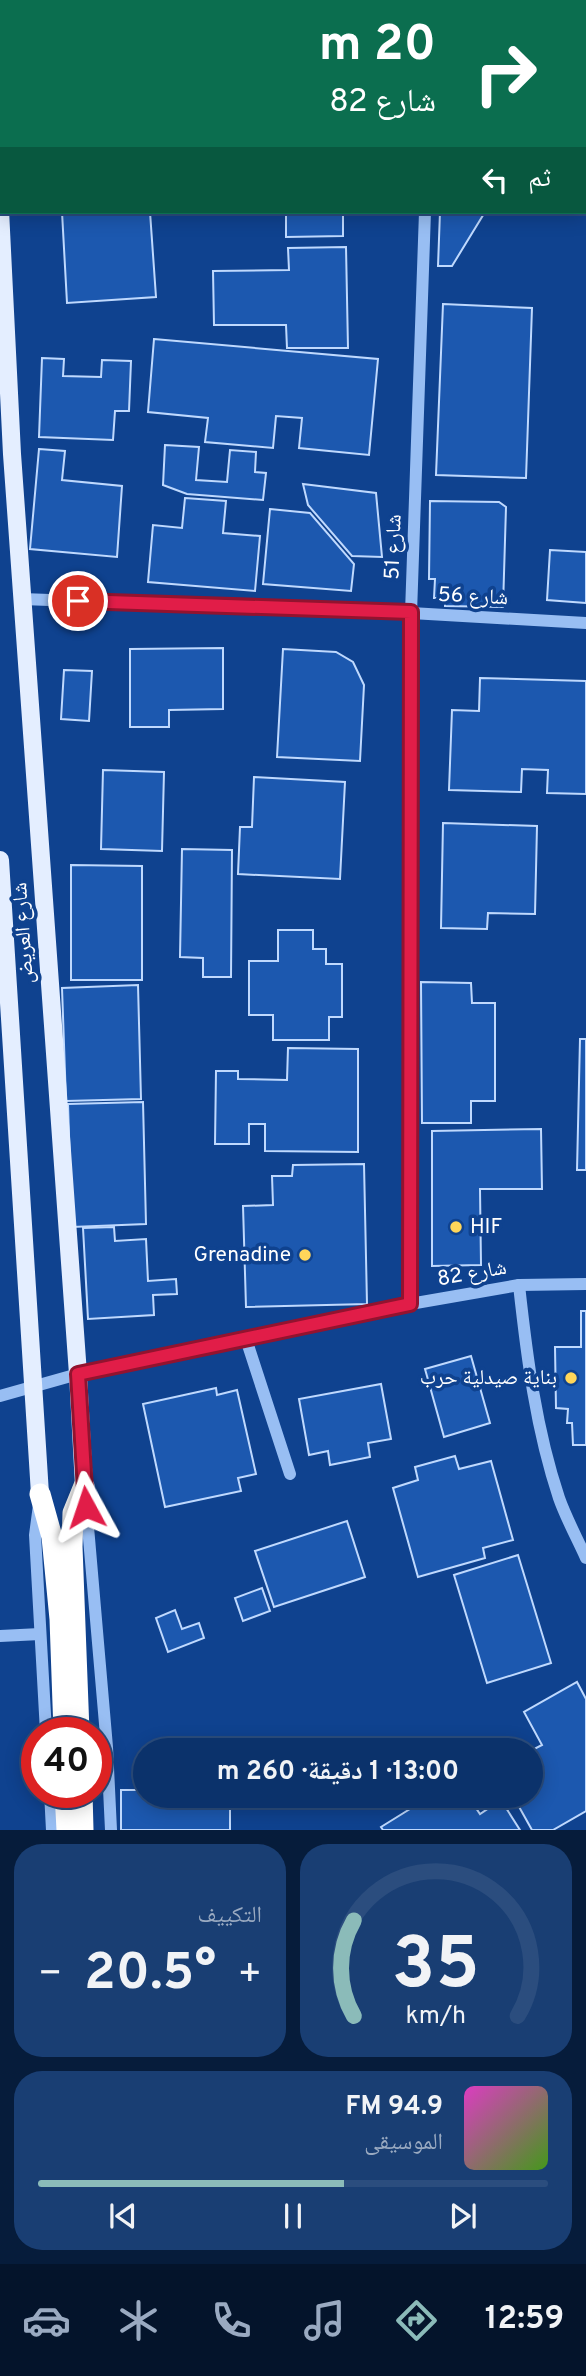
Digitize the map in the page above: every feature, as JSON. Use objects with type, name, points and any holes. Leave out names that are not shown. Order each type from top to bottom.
[{"type":"highway","points":[[78,1717],[74,1513],[84,1486]]},
{"type":"highway","points":[[40,1494],[52,1537],[60,1619],[63,1717]]},
{"type":"highway","points":[[65,1808],[66,1830]]},
{"type":"highway","points":[[82,1808],[83,1830]]},
{"type":"main road","name":"شارع العريض","points":[[0,214],[12,454],[84,1486]]},
{"type":"main road","name":"شارع العريض","points":[[0,860],[40,1494]]},
{"type":"street","name":"شارع 51","points":[[410,1304],[411,612],[425,214]]},
{"type":"street","name":"شارع 56","points":[[22,599],[411,612],[586,623]]},
{"type":"street","name":"شارع 82","points":[[0,1396],[78,1374],[410,1304],[519,1286],[586,1284]]},
{"type":"street","points":[[519,1286],[538,1421],[560,1500],[586,1558]]},
{"type":"street","points":[[246,1339],[290,1474]]},
{"type":"street","points":[[84,1486],[107,1747],[111,1830]]},
{"type":"street","points":[[40,1494],[35,1535],[45,1717]]},
{"type":"street","points":[[0,1636],[40,1634]]},
{"type":"street","points":[[51,1808],[52,1830]]},
{"type":"building","points":[[62,214],[150,214],[156,297],[67,303]]},
{"type":"building","points":[[286,214],[343,214],[343,236],[286,237]]},
{"type":"building","points":[[440,214],[484,214],[452,266],[438,266]]},
{"type":"building","points":[[346,247],[348,348],[287,348],[286,325],[214,325],[213,271],[289,270],[288,248]]},
{"type":"building","points":[[443,304],[532,308],[526,478],[436,475]]},
{"type":"building","points":[[154,339],[378,359],[369,455],[299,448],[302,418],[276,416],[273,448],[205,442],[208,418],[148,412]]},
{"type":"building","points":[[42,358],[64,359],[63,376],[101,377],[102,360],[131,361],[129,411],[115,411],[113,440],[39,437]]},
{"type":"building","points":[[165,445],[199,447],[196,480],[227,482],[230,450],[256,452],[255,472],[266,473],[263,500],[187,494],[163,485]]},
{"type":"building","points":[[39,449],[65,451],[62,480],[122,486],[117,557],[30,549]]},
{"type":"building","points":[[303,484],[376,493],[382,557],[352,556],[308,505]]},
{"type":"building","points":[[185,498],[226,501],[223,533],[260,536],[255,591],[148,582],[153,525],[182,528]]},
{"type":"building","points":[[430,501],[499,502],[506,507],[503,607],[445,606],[445,598],[434,598],[435,579],[429,579]]},
{"type":"building","points":[[270,509],[310,513],[354,564],[351,591],[263,584]]},
{"type":"building","points":[[550,550],[586,552],[586,603],[547,600]]},
{"type":"building","points":[[223,648],[223,709],[169,710],[169,727],[130,727],[130,649]]},
{"type":"building","points":[[283,649],[336,652],[353,662],[364,685],[360,761],[277,757]]},
{"type":"building","points":[[64,670],[92,671],[89,721],[61,719]]},
{"type":"building","points":[[480,678],[586,681],[586,794],[547,793],[548,770],[522,769],[521,792],[449,790],[452,710],[479,711]]},
{"type":"building","points":[[103,770],[164,772],[162,851],[101,849]]},
{"type":"building","points":[[254,777],[345,782],[340,879],[238,874],[240,827],[252,827]]},
{"type":"building","points":[[443,823],[537,826],[535,914],[488,913],[487,929],[441,928]]},
{"type":"building","points":[[182,849],[232,850],[231,977],[203,977],[203,958],[180,957]]},
{"type":"building","points":[[71,865],[142,866],[142,980],[71,980]]},
{"type":"building","points":[[278,930],[313,930],[313,949],[326,949],[326,964],[342,964],[342,1017],[329,1017],[329,1040],[273,1040],[273,1015],[249,1015],[249,961],[278,961]]},
{"type":"building","points":[[421,982],[471,983],[472,1003],[495,1003],[495,1101],[471,1101],[471,1123],[422,1123]]},
{"type":"building","points":[[138,985],[141,1099],[66,1101],[62,988]]},
{"type":"building","points":[[580,1039],[586,1039],[586,1170],[577,1170]]},
{"type":"building","points":[[288,1048],[358,1049],[358,1152],[265,1151],[265,1124],[249,1124],[249,1144],[215,1144],[216,1071],[238,1071],[238,1079],[287,1080]]},
{"type":"building","points":[[143,1102],[146,1224],[72,1227],[68,1104]]},
{"type":"building","name":"HIF","points":[[541,1129],[542,1189],[480,1189],[481,1265],[432,1266],[432,1131]]},
{"type":"building","name":"Grenadine","points":[[364,1164],[367,1304],[246,1307],[243,1206],[273,1205],[272,1176],[292,1176],[293,1165]]},
{"type":"building","points":[[114,1227],[115,1241],[146,1239],[148,1281],[176,1279],[177,1294],[153,1295],[154,1315],[88,1319],[83,1228]]},
{"type":"building","name":"بناية صيدلية حرب","points":[[581,1311],[586,1311],[586,1445],[573,1445],[572,1423],[567,1423],[568,1409],[556,1408],[555,1347],[581,1347]]},
{"type":"building","points":[[471,1356],[490,1423],[444,1437],[425,1369]]},
{"type":"building","points":[[381,1384],[391,1439],[368,1443],[370,1457],[330,1465],[328,1451],[309,1455],[299,1399]]},
{"type":"building","points":[[216,1388],[217,1395],[237,1390],[256,1474],[238,1478],[241,1491],[165,1507],[143,1404]]},
{"type":"building","points":[[455,1456],[459,1469],[491,1461],[513,1540],[483,1548],[485,1558],[418,1577],[393,1488],[418,1480],[415,1467]]},
{"type":"building","points":[[347,1521],[365,1577],[274,1607],[255,1551]]},
{"type":"building","points":[[518,1555],[551,1663],[487,1683],[454,1575]]},
{"type":"building","points":[[262,1588],[270,1611],[243,1621],[235,1598]]},
{"type":"building","points":[[175,1610],[182,1629],[199,1623],[204,1638],[168,1652],[156,1618]]},
{"type":"building","points":[[577,1682],[586,1699],[586,1811],[553,1830],[532,1830],[520,1808],[543,1808],[543,1738],[538,1738],[524,1712]]},
{"type":"building","points":[[121,1790],[133,1790],[133,1808],[230,1808],[230,1830],[121,1830]]},
{"type":"building","points":[[412,1808],[476,1808],[480,1814],[489,1808],[506,1808],[520,1830],[383,1830],[381,1827]]},
{"type":"place","name":"HIF","points":[[456,1227]]},
{"type":"place","name":"Grenadine","points":[[305,1255]]},
{"type":"place","name":"بناية صيدلية حرب","points":[[571,1378]]},
{"type":"route","points":[[78,601],[411,612],[410,1304],[78,1374],[86,1507]]}]
